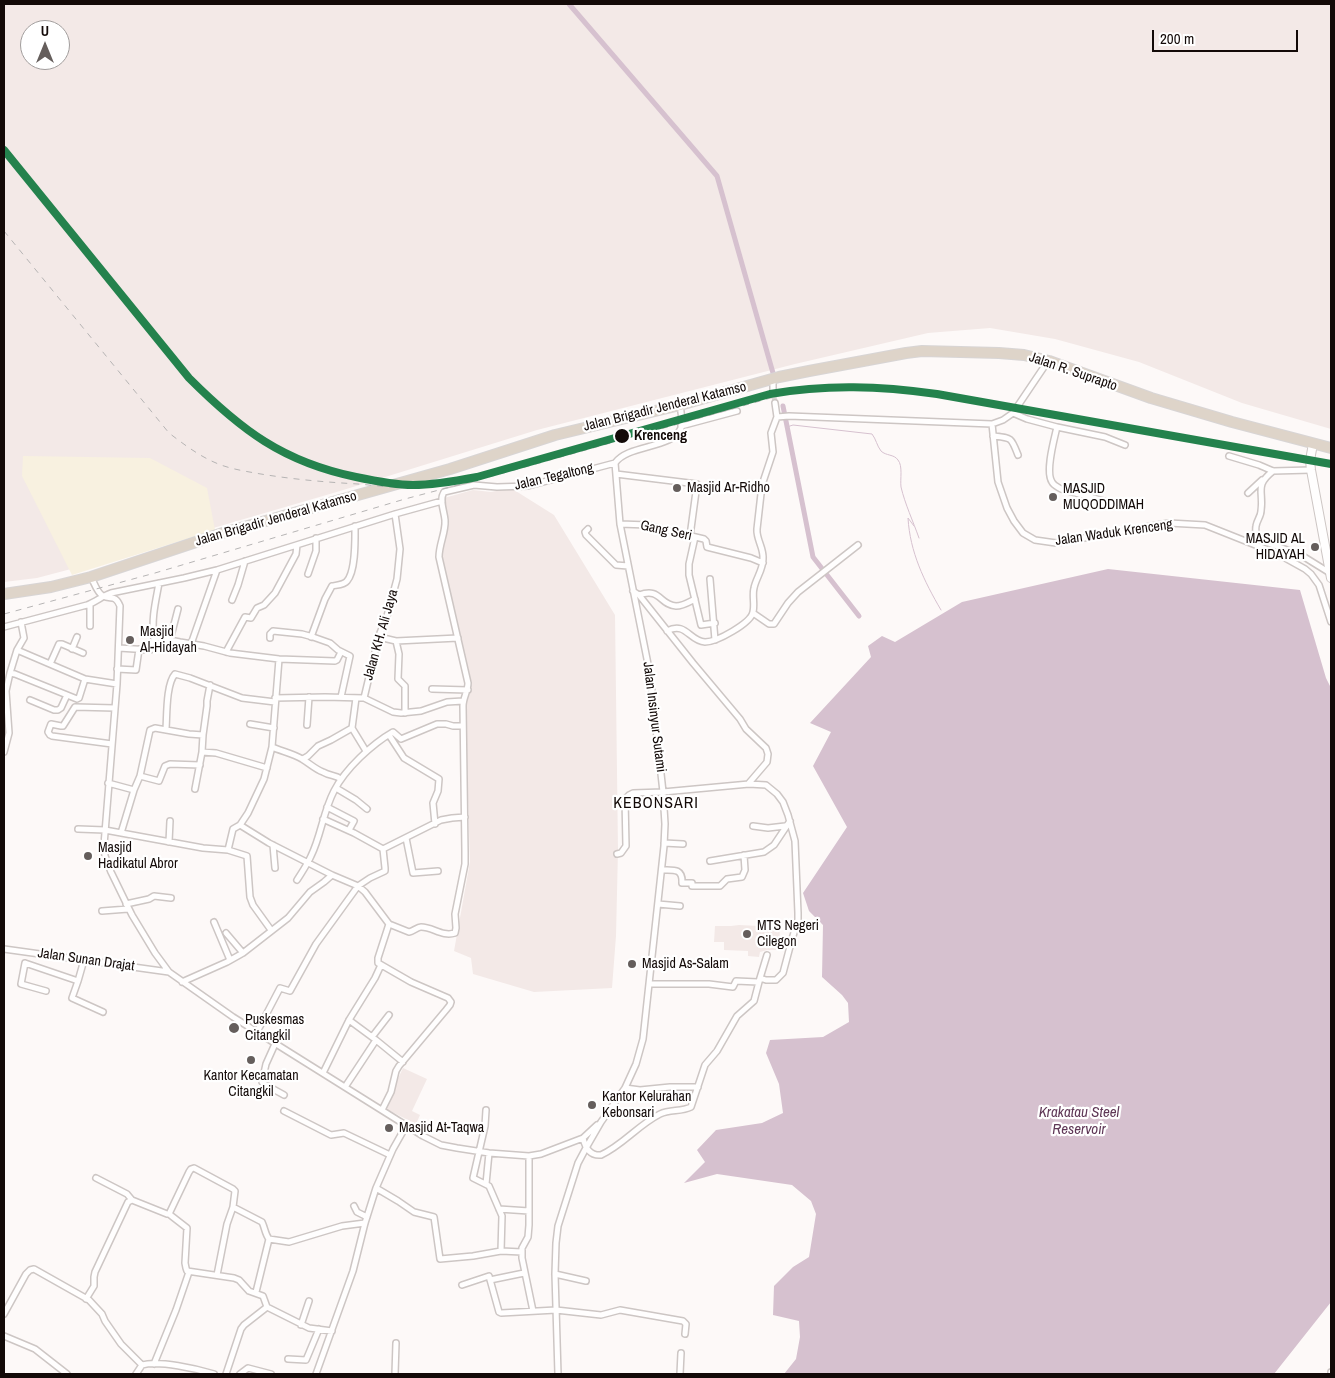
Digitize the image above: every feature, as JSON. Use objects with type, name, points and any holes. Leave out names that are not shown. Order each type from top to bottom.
[{"type":"highway","name":"Jalan R. Suprapto","points":[[809,370],[906,352],[1024,355],[1049,361],[1151,398],[1331,448]]},
{"type":"highway","name":"Jalan Brigadir Jenderal Katamso","points":[[4,594],[51,587],[92,577],[223,533],[450,469],[555,435],[775,381],[809,370]]},
{"type":"street","points":[[779,417],[992,424],[1003,420],[1013,413],[1049,361]]},
{"type":"street","points":[[667,630],[683,629],[702,641],[715,640],[736,629],[753,613],[754,588],[763,563],[763,556],[756,535],[761,489],[773,452],[771,433],[779,417],[775,403]]},
{"type":"street","points":[[615,463],[626,453],[667,440],[678,433],[682,422],[680,404]]},
{"type":"street","points":[[681,426],[737,411]]},
{"type":"street","points":[[1013,413],[1057,427],[1106,437],[1125,445]]},
{"type":"street","name":"Jalan Waduk Krenceng","points":[[992,424],[996,476],[1007,508],[1023,533],[1035,540],[1056,543],[1169,524],[1205,525],[1256,542],[1305,569],[1319,585],[1331,622]]},
{"type":"street","points":[[1057,427],[1049,477],[1054,485],[1061,489],[1122,506]]},
{"type":"street","points":[[994,436],[1012,440],[1018,455]]},
{"type":"street","points":[[1313,444],[1310,460],[1311,470],[1328,540],[1331,576]]},
{"type":"street","points":[[1229,456],[1273,471],[1311,470]]},
{"type":"street","name":"Jalan Insinyur Sutami","points":[[558,1374],[555,1274],[558,1226],[574,1174],[586,1148],[601,1122],[625,1088],[636,1064],[641,1047],[664,843],[663,792],[650,674],[620,524],[615,463]]},
{"type":"street","name":"Jalan Tegaltong","points":[[4,626],[90,604],[102,596],[123,590],[217,570],[442,498],[444,492],[468,486],[528,486],[615,463]]},
{"type":"street","points":[[1248,493],[1273,471]]},
{"type":"street","points":[[616,474],[697,484],[689,575],[701,625],[714,622]]},
{"type":"street","points":[[1264,478],[1261,488],[1261,511],[1256,526],[1256,542],[1301,555],[1331,576]]},
{"type":"street","points":[[741,487],[761,489]]},
{"type":"street","points":[[240,825],[273,845],[358,886],[365,892],[389,924],[409,932],[420,927],[443,934],[455,933],[455,914],[465,864],[463,701],[468,690],[467,676],[439,557],[445,520],[442,498]]},
{"type":"street","name":"Jalan KH. Ali Jaya","points":[[166,730],[168,694],[171,681],[174,675],[177,674],[242,698],[275,700],[309,697],[364,698],[379,637],[396,586],[400,549],[395,514]]},
{"type":"street","name":"Gang Seri","points":[[620,524],[648,524],[706,540],[707,546],[763,563]]},
{"type":"street","points":[[311,636],[322,606],[333,585],[344,583],[348,580],[356,556],[354,547],[355,526]]},
{"type":"street","points":[[588,529],[585,532],[586,535],[612,562],[618,566],[628,566]]},
{"type":"street","points":[[308,574],[316,551],[316,538]]},
{"type":"street","points":[[226,652],[244,618],[246,616],[251,618],[257,608],[264,605],[274,593],[296,554],[297,545]]},
{"type":"street","points":[[753,613],[769,624],[774,624],[790,601],[809,583],[858,545]]},
{"type":"street","points":[[232,600],[245,561]]},
{"type":"street","points":[[191,644],[217,570]]},
{"type":"street","points":[[92,577],[99,593],[102,596],[118,600],[120,606],[118,669],[108,783],[105,856],[127,907],[168,972],[275,1044],[432,1141],[490,1153],[529,1156],[541,1154],[583,1138],[601,1122]]},
{"type":"street","points":[[710,579],[715,640]]},
{"type":"street","points":[[119,648],[153,649],[154,636],[152,630],[159,583]]},
{"type":"street","points":[[632,590],[639,595],[740,719],[746,729],[766,748],[767,762],[749,784]]},
{"type":"street","points":[[639,595],[652,593],[676,606],[695,599]]},
{"type":"street","points":[[90,604],[90,626]]},
{"type":"street","points":[[170,640],[178,609]]},
{"type":"street","points":[[4,752],[9,733],[6,691],[17,650],[24,637],[22,622]]},
{"type":"street","points":[[270,638],[270,634],[273,631],[311,636],[330,643],[341,652],[350,656],[340,697]]},
{"type":"street","points":[[154,636],[226,652],[279,659],[335,661],[341,652]]},
{"type":"street","points":[[72,648],[77,637]]},
{"type":"street","points":[[379,637],[396,641],[458,638]]},
{"type":"street","points":[[396,641],[399,654],[398,679],[405,687],[405,713]]},
{"type":"street","points":[[50,664],[58,645],[62,644],[83,653]]},
{"type":"street","points":[[118,669],[136,670],[139,649]]},
{"type":"street","points":[[17,650],[86,679],[117,684]]},
{"type":"street","points":[[228,850],[233,829],[240,825],[267,768],[272,747],[279,659]]},
{"type":"street","points":[[10,673],[79,699],[86,679]]},
{"type":"street","points":[[195,789],[202,752],[206,702],[210,685]]},
{"type":"street","points":[[432,690],[468,690]]},
{"type":"street","points":[[30,700],[57,710],[67,695]]},
{"type":"street","points":[[307,725],[309,697]]},
{"type":"street","points":[[356,698],[352,728],[366,751]]},
{"type":"street","points":[[364,698],[393,712],[405,713],[431,708],[446,702],[463,701]]},
{"type":"street","points":[[112,744],[52,736],[48,732],[51,724],[63,726],[75,707],[115,708]]},
{"type":"street","points":[[250,724],[274,728]]},
{"type":"street","points":[[297,880],[312,856],[327,807],[336,788],[341,779],[366,751],[394,732],[401,739],[437,724],[463,726]]},
{"type":"street","points":[[121,833],[140,776],[150,730],[155,728],[189,734],[203,734]]},
{"type":"street","points":[[302,759],[318,746],[352,728]]},
{"type":"street","points":[[389,734],[404,758],[440,780],[433,803],[434,824]]},
{"type":"street","points":[[272,747],[302,759],[315,768],[330,775],[336,775],[341,779]]},
{"type":"street","points":[[202,752],[216,753],[267,768]]},
{"type":"street","points":[[140,776],[159,781],[165,766],[170,764],[200,765]]},
{"type":"street","points":[[108,783],[134,790]]},
{"type":"street","points":[[617,854],[621,853],[626,846],[625,799],[633,793],[761,784],[772,789],[783,802],[790,820],[795,841],[798,920],[783,973],[776,980],[736,981],[733,987],[709,984],[649,984]]},
{"type":"street","points":[[336,788],[367,809]]},
{"type":"street","points":[[327,807],[354,821],[349,830]]},
{"type":"street","points":[[382,849],[434,824],[447,819],[465,817]]},
{"type":"street","points":[[323,819],[349,830],[382,849]]},
{"type":"street","points":[[710,861],[764,852],[769,849],[790,820]]},
{"type":"street","points":[[169,842],[170,821]]},
{"type":"street","points":[[753,826],[768,828],[786,826]]},
{"type":"street","points":[[78,829],[105,830],[203,848],[228,850],[247,856],[251,900],[271,930]]},
{"type":"street","points":[[406,838],[413,873],[438,871]]},
{"type":"street","points":[[664,843],[683,844]]},
{"type":"street","points":[[273,845],[274,868]]},
{"type":"street","points":[[257,1032],[280,988],[290,990],[316,944],[358,886],[385,871],[382,849]]},
{"type":"street","points":[[662,870],[680,872],[683,878],[682,883],[692,883],[692,886],[720,886],[726,879],[742,877],[745,870],[744,855]]},
{"type":"street","points":[[182,982],[244,952],[288,918],[310,892],[332,875]]},
{"type":"street","points":[[102,911],[127,907],[154,896],[171,898]]},
{"type":"street","points":[[658,904],[680,906]]},
{"type":"street","points":[[214,922],[230,960]]},
{"type":"street","points":[[382,1110],[391,1092],[396,1071],[451,1002],[448,998],[411,982],[378,963],[389,924]]},
{"type":"street","points":[[226,933],[244,952]]},
{"type":"street","name":"Jalan Sunan Drajat","points":[[4,949],[168,972]]},
{"type":"street","points":[[27,951],[21,984],[46,991]]},
{"type":"street","points":[[583,1138],[586,1148],[594,1154],[601,1155],[618,1145],[640,1126],[660,1114],[667,1111],[689,1109],[705,1065],[717,1050],[737,1016],[754,1001],[767,955]]},
{"type":"street","points":[[84,960],[72,998],[103,1012]]},
{"type":"street","points":[[25,963],[78,981]]},
{"type":"street","points":[[323,1073],[349,1020],[381,965]]},
{"type":"street","points":[[345,1087],[389,1015]]},
{"type":"street","points":[[349,1020],[403,1062]]},
{"type":"street","points":[[275,1044],[266,1064],[262,1082],[284,1095]]},
{"type":"street","points":[[625,1088],[640,1090],[698,1087]]},
{"type":"street","points":[[486,1110],[485,1126],[473,1178],[489,1186],[502,1214],[501,1251]]},
{"type":"street","points":[[284,1111],[331,1135],[344,1132],[390,1155]]},
{"type":"street","points":[[316,1374],[353,1271],[376,1188],[390,1155],[406,1126]]},
{"type":"street","points":[[486,1184],[490,1153]]},
{"type":"street","points":[[529,1156],[529,1231],[522,1252],[524,1273],[533,1311]]},
{"type":"street","points":[[170,1214],[191,1169],[194,1168],[235,1191],[217,1275]]},
{"type":"street","points":[[96,1178],[127,1194],[132,1200],[170,1214],[187,1228],[185,1263],[189,1272]]},
{"type":"street","points":[[376,1188],[414,1212],[434,1218],[440,1260],[501,1251],[522,1252]]},
{"type":"street","points":[[86,1298],[94,1286],[95,1272],[115,1228],[128,1202],[132,1200]]},
{"type":"street","points":[[354,1206],[357,1212],[367,1217]]},
{"type":"street","points":[[233,1207],[262,1222],[269,1239],[256,1292]]},
{"type":"street","points":[[499,1209],[529,1211]]},
{"type":"street","points":[[269,1239],[289,1242],[342,1226],[365,1223]]},
{"type":"street","points":[[4,1314],[19,1285],[32,1268],[86,1298],[100,1311],[104,1322],[142,1365]]},
{"type":"street","points":[[189,1272],[228,1276],[240,1280],[249,1291],[263,1296],[268,1307],[301,1325],[312,1329],[332,1331]]},
{"type":"street","points":[[154,1364],[189,1272]]},
{"type":"street","points":[[490,1280],[524,1273]]},
{"type":"street","points":[[555,1274],[586,1281]]},
{"type":"street","points":[[462,1285],[488,1276],[500,1312],[556,1310],[601,1316],[620,1310],[681,1320],[686,1324],[684,1334]]},
{"type":"street","points":[[301,1325],[309,1302]]},
{"type":"street","points":[[226,1374],[241,1329],[268,1307]]},
{"type":"street","points":[[288,1359],[306,1360],[319,1329]]},
{"type":"street","points":[[4,1336],[35,1349],[67,1374]]},
{"type":"street","points":[[395,1374],[396,1343]]},
{"type":"street","points":[[680,1353],[680,1374]]},
{"type":"street","points":[[142,1365],[154,1364],[188,1367],[214,1374]]},
{"type":"street","points":[[136,1374],[142,1365]]},
{"type":"street","points":[[240,1374],[248,1368],[271,1374]]},
{"type":"shaded area","points":[[4,4],[1331,4],[1331,429],[1242,403],[1139,362],[1055,339],[990,328],[928,333],[795,364],[537,430],[340,491],[37,578],[4,582]]},
{"type":"shaded area","points":[[23,456],[150,458],[207,488],[215,530],[72,575],[22,476]]},
{"type":"shaded area","points":[[511,488],[554,515],[615,615],[618,850],[616,936],[612,988],[534,992],[473,974],[471,958],[454,951],[470,862],[465,702],[472,684],[442,557],[447,521],[444,498],[473,490],[491,492]]},
{"type":"shaded area","name":"MTS Negeri Cilegon","points":[[715,926],[780,927],[779,950],[760,952],[759,957],[748,956],[748,951],[724,950],[724,942],[714,942]]},
{"type":"shaded area","points":[[403,1068],[427,1079],[412,1111],[420,1115],[416,1124],[384,1108]]},
{"type":"water","name":"Krakatau Steel Reservoir","points":[[1108,569],[1300,590],[1326,678],[1331,688],[1331,1302],[1274,1374],[784,1374],[796,1359],[800,1337],[799,1321],[773,1315],[774,1286],[793,1267],[809,1257],[816,1214],[811,1201],[792,1185],[717,1174],[684,1183],[705,1162],[697,1150],[716,1130],[762,1123],[783,1113],[779,1084],[766,1053],[770,1040],[823,1037],[849,1022],[848,1003],[822,977],[823,925],[809,911],[803,893],[847,827],[813,766],[831,732],[810,723],[871,657],[868,646],[882,636],[895,642],[962,602]]},
{"type":"waterway","points":[[569,4],[717,176],[773,373]]},
{"type":"waterway","points":[[783,406],[813,557],[859,616]]},
{"type":"waterway","points":[[787,427],[793,425],[872,434],[881,451],[896,458],[900,463],[901,487],[919,538]]},
{"type":"waterway","points":[[914,526],[908,518],[909,531],[919,566],[941,610]]},
{"type":"tunnel","points":[[773,390],[775,403]]},
{"type":"railway","points":[[4,231],[169,433],[201,455],[229,468],[281,477],[394,487],[431,487]]},
{"type":"railway","points":[[4,614],[155,573],[405,499],[785,394],[847,389],[950,396]]},
{"type":"transit line","points":[[4,150],[189,378],[208,397],[245,428],[265,441],[306,463],[330,471],[392,484],[437,484],[477,477],[770,394],[833,387],[895,389],[937,394],[1331,464]]},
{"type":"place","name":"Krenceng","points":[[622,436]]},
{"type":"place","name":"Masjid Ar-Ridho","points":[[677,488]]},
{"type":"place","name":"MASJID MUQODDIMAH","points":[[1053,497]]},
{"type":"place","name":"MASJID AL HIDAYAH","points":[[1315,547]]},
{"type":"place","name":"Masjid Al-Hidayah","points":[[130,640]]},
{"type":"place","name":"Masjid Hadikatul Abror","points":[[88,856]]},
{"type":"place","name":"MTS Negeri Cilegon","points":[[747,934]]},
{"type":"place","name":"Masjid As-Salam","points":[[632,964]]},
{"type":"place","name":"Puskesmas Citangkil","points":[[234,1028]]},
{"type":"place","name":"Kantor Kecamatan Citangkil","points":[[251,1060]]},
{"type":"place","name":"Kantor Kelurahan Kebonsari","points":[[592,1105]]},
{"type":"place","name":"Masjid At-Taqwa","points":[[389,1128]]},
{"type":"district","name":"KEBONSARI","points":[[656,804]]}]
